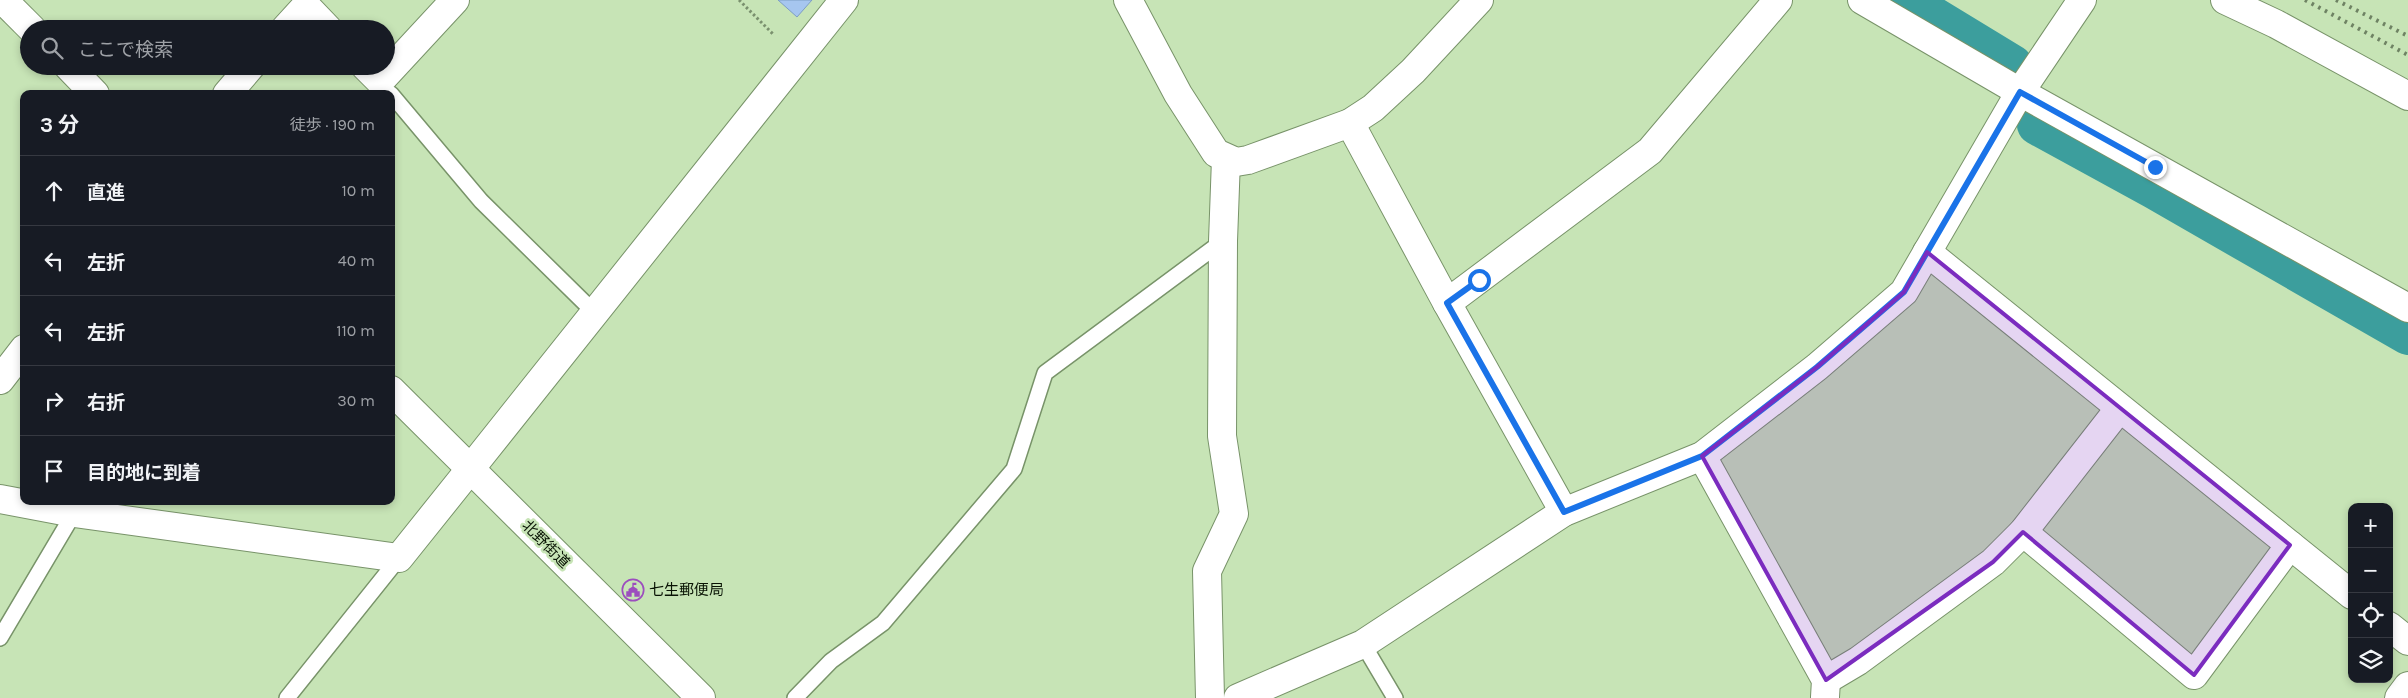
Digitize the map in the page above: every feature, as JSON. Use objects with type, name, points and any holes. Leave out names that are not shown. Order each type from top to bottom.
[{"type":"street","points":[[4,0],[23,20]]},
{"type":"street","points":[[395,69],[455,0]]},
{"type":"street","points":[[32,505],[74,513],[399,558],[596,314],[844,0]]},
{"type":"street","points":[[1128,0],[1178,94],[1210,144],[1216,153],[1236,162],[1248,160],[1350,123],[1374,108],[1413,71],[1479,0]]},
{"type":"street","points":[[1447,303],[1650,151],[1778,0]]},
{"type":"street","points":[[1862,0],[2020,92],[2408,308]]},
{"type":"street","points":[[1238,698],[1363,644],[1564,512],[1702,456],[1817,367],[1904,292],[2020,92],[2082,0]]},
{"type":"street","points":[[2225,0],[2276,24],[2408,96]]},
{"type":"street","points":[[291,20],[303,3],[319,20]]},
{"type":"street","points":[[77,75],[91,90]]},
{"type":"street","points":[[231,90],[244,75]]},
{"type":"street","points":[[1350,123],[1447,303],[1564,512]]},
{"type":"street","points":[[1210,698],[1208,571],[1234,514],[1222,436],[1223,241],[1226,159]]},
{"type":"street","points":[[1928,252],[2119,409],[2350,593]]},
{"type":"street","points":[[0,380],[20,354]]},
{"type":"street","name":"北野街道","points":[[395,394],[701,698]]},
{"type":"street","points":[[1702,456],[1826,689],[1858,661],[1993,562],[2023,532],[2119,409]]},
{"type":"street","points":[[0,499],[20,503]]},
{"type":"street","points":[[2023,532],[2194,675],[2290,545]]},
{"type":"street","points":[[2393,629],[2408,641]]},
{"type":"street","points":[[2399,698],[2408,686]]},
{"type":"lane","points":[[395,99],[481,201],[596,314]]},
{"type":"lane","points":[[795,698],[831,661],[883,623],[1014,470],[1045,373],[1223,241]]},
{"type":"lane","points":[[0,638],[74,513]]},
{"type":"lane","points":[[287,698],[399,558]]},
{"type":"lane","points":[[1363,644],[1395,698]]},
{"type":"path","points":[[739,0],[774,35]]},
{"type":"highlighted area","points":[[1927,252],[2290,545],[2194,675],[2023,532],[1993,562],[1826,680],[1702,456],[1817,367],[1904,292]]},
{"type":"building","points":[[778,0],[812,0],[797,17]]},
{"type":"waterway","points":[[1906,0],[2013,65]]},
{"type":"waterway","points":[[2037,125],[2154,189],[2408,335]]},
{"type":"railway","points":[[2305,0],[2408,55]]},
{"type":"railway","points":[[2336,0],[2408,36]]},
{"type":"place","name":"七生郵便局","points":[[633,590]]},
{"type":"route","points":[[1479,280],[1447,303],[1564,512],[1702,456],[1817,367],[1904,292],[2020,92],[2155,167]]}]
